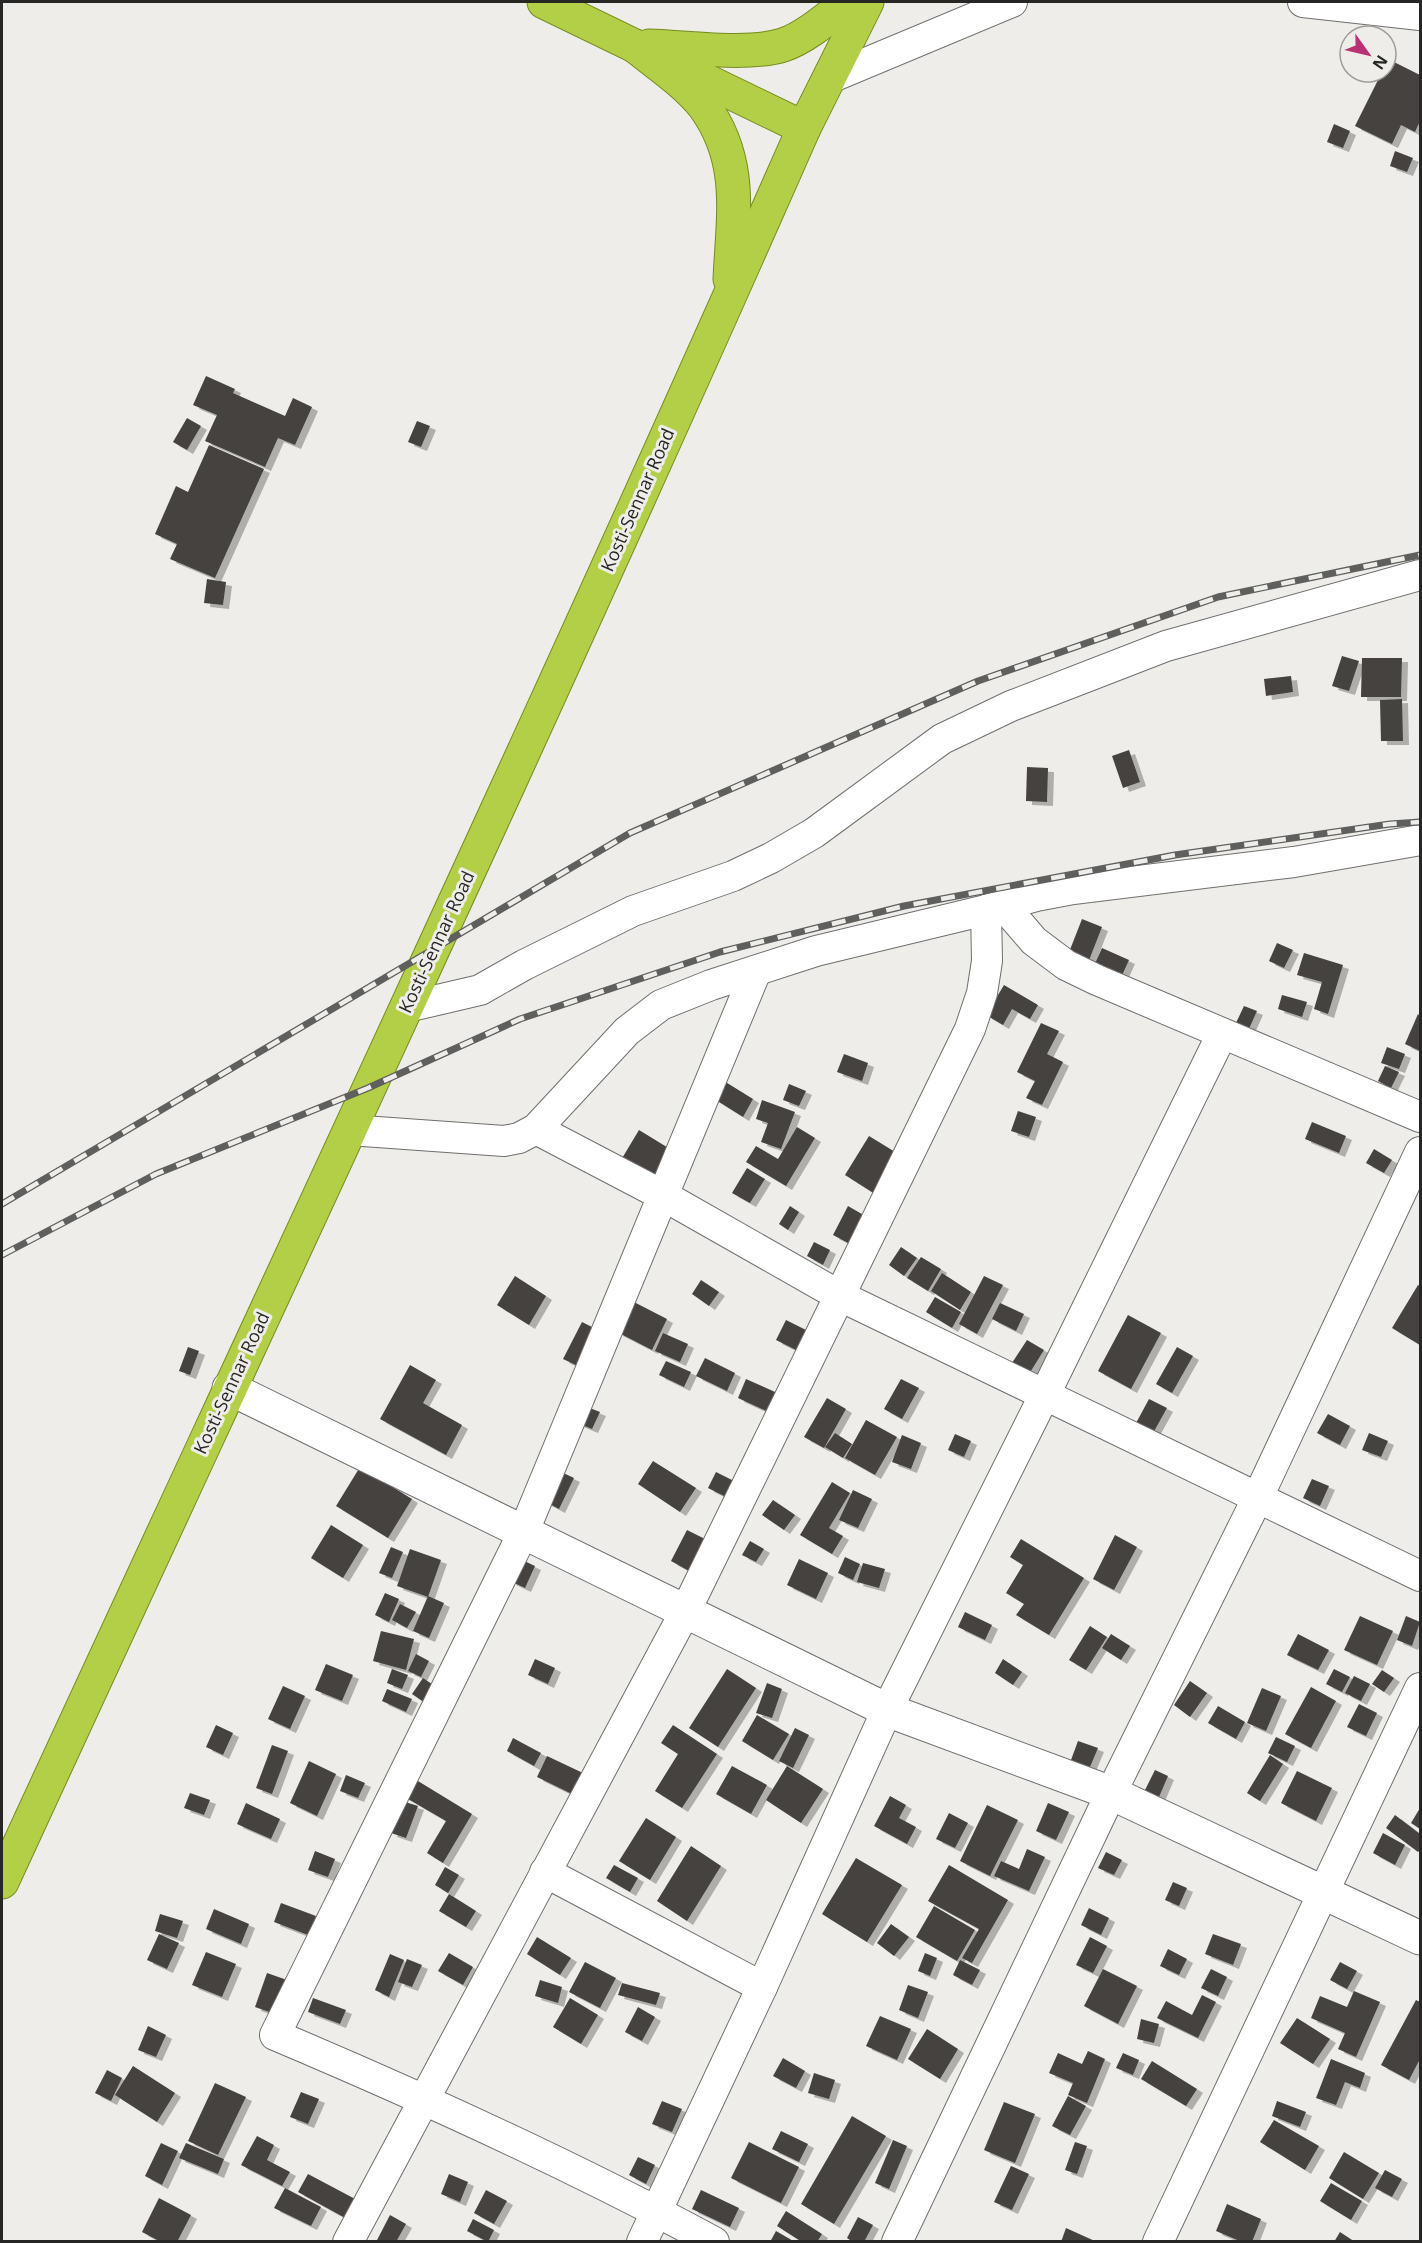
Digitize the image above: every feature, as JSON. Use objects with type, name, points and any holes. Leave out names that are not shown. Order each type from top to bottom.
[{"type":"highway","points":[[544,2],[804,128]]},
{"type":"highway","points":[[635,46],[746,50],[783,45],[812,28],[848,2]]},
{"type":"highway","name":"Kosti-Sennar Road","points":[[2,1882],[435,948],[804,128],[867,2]]},
{"type":"highway","points":[[635,46],[677,80],[703,105],[722,135],[733,171],[734,203],[729,299]]},
{"type":"street","points":[[830,78],[1012,2]]},
{"type":"street","points":[[1303,2],[1420,15]]},
{"type":"street","points":[[407,1006],[480,990],[633,910],[733,876],[771,858],[814,833],[942,739],[1011,706],[1166,646],[1420,575]]},
{"type":"street","points":[[349,1130],[504,1141],[519,1138],[536,1129],[627,1031],[661,1005],[711,985],[816,951],[1073,888],[1294,862],[1420,840]]},
{"type":"street","points":[[994,908],[1066,965],[1420,1118]]},
{"type":"street","points":[[348,2241],[685,1612],[970,1029],[982,993],[994,908]]},
{"type":"street","points":[[714,2241],[424,2098],[275,2035],[524,1531],[756,971]]},
{"type":"street","points":[[642,2241],[762,1987],[887,1710],[1222,1034]]},
{"type":"street","points":[[536,1129],[664,1196],[840,1296],[1420,1576]]},
{"type":"street","points":[[897,2241],[1111,1793],[1258,1497],[1420,1152]]},
{"type":"street","points":[[230,1388],[887,1710],[1111,1793],[1420,1938]]},
{"type":"street","points":[[1158,2241],[1420,1688]]},
{"type":"street","points":[[545,1872],[762,1987]]},
{"type":"building","points":[[1398,64],[1420,75],[1420,121],[1415,132],[1401,125],[1392,144],[1355,126],[1376,84],[1398,84]]},
{"type":"building","points":[[1334,124],[1350,131],[1343,148],[1327,142]]},
{"type":"building","points":[[1395,151],[1413,158],[1407,172],[1390,166]]},
{"type":"building","points":[[206,376],[235,389],[233,393],[285,416],[293,398],[312,407],[295,445],[278,438],[265,467],[205,441],[217,415],[193,405]]},
{"type":"building","points":[[187,418],[201,426],[187,450],[173,442]]},
{"type":"building","points":[[417,421],[430,426],[421,447],[408,442]]},
{"type":"building","points":[[209,445],[264,469],[215,578],[170,559],[177,544],[155,534],[176,486],[188,492]]},
{"type":"building","points":[[207,579],[226,582],[223,605],[204,603]]},
{"type":"building","points":[[1342,656],[1359,661],[1349,691],[1332,686]]},
{"type":"building","points":[[1362,658],[1402,658],[1401,697],[1361,697]]},
{"type":"building","points":[[1291,676],[1293,692],[1266,696],[1264,679]]},
{"type":"building","points":[[1402,699],[1403,741],[1381,741],[1380,700]]},
{"type":"building","points":[[1129,750],[1140,782],[1123,788],[1112,756]]},
{"type":"building","points":[[1027,767],[1048,768],[1047,802],[1026,801]]},
{"type":"building","points":[[1082,919],[1102,927],[1086,968],[1066,960]]},
{"type":"building","points":[[1277,943],[1293,950],[1284,968],[1269,961]]},
{"type":"building","points":[[1102,948],[1129,960],[1119,982],[1092,970]]},
{"type":"building","points":[[1304,953],[1343,965],[1328,1014],[1314,1009],[1322,982],[1297,975]]},
{"type":"building","points":[[1004,985],[1038,1005],[1030,1019],[1012,1009],[1003,1025],[986,1015]]},
{"type":"building","points":[[1282,995],[1307,1002],[1302,1017],[1278,1009]]},
{"type":"building","points":[[1244,1006],[1257,1011],[1248,1031],[1235,1025]]},
{"type":"building","points":[[1418,1014],[1420,1016],[1420,1051],[1405,1044]]},
{"type":"building","points":[[1041,1023],[1059,1031],[1047,1054],[1063,1062],[1042,1105],[1026,1098],[1035,1081],[1017,1072]]},
{"type":"building","points":[[1387,1047],[1405,1054],[1399,1069],[1381,1063]]},
{"type":"building","points":[[844,1054],[868,1063],[862,1081],[837,1072]]},
{"type":"building","points":[[1385,1066],[1399,1072],[1391,1088],[1378,1081]]},
{"type":"building","points":[[719,1078],[753,1099],[743,1117],[708,1095]]},
{"type":"building","points":[[789,1084],[806,1091],[799,1106],[783,1100]]},
{"type":"building","points":[[762,1100],[795,1112],[781,1149],[761,1142],[768,1123],[756,1119]]},
{"type":"building","points":[[1018,1111],[1036,1117],[1029,1137],[1011,1131]]},
{"type":"building","points":[[1312,1122],[1346,1136],[1339,1153],[1305,1139]]},
{"type":"building","points":[[797,1127],[815,1138],[786,1186],[746,1162],[756,1146],[778,1159]]},
{"type":"building","points":[[639,1130],[670,1149],[652,1179],[621,1160]]},
{"type":"building","points":[[869,1136],[900,1155],[875,1194],[845,1175]]},
{"type":"building","points":[[1374,1149],[1392,1160],[1384,1173],[1366,1163]]},
{"type":"building","points":[[747,1168],[765,1179],[750,1203],[732,1193]]},
{"type":"building","points":[[790,1206],[799,1212],[788,1230],[779,1224]]},
{"type":"building","points":[[848,1206],[867,1217],[852,1245],[833,1235]]},
{"type":"building","points":[[814,1242],[830,1250],[823,1265],[807,1256]]},
{"type":"building","points":[[901,1247],[917,1258],[904,1276],[889,1265]]},
{"type":"building","points":[[921,1257],[941,1269],[928,1291],[907,1278]]},
{"type":"building","points":[[942,1273],[971,1292],[960,1310],[931,1291]]},
{"type":"building","points":[[515,1276],[546,1296],[529,1325],[497,1305]]},
{"type":"building","points":[[984,1276],[1003,1285],[977,1334],[959,1324]]},
{"type":"building","points":[[701,1280],[719,1292],[709,1306],[692,1294]]},
{"type":"building","points":[[1418,1285],[1420,1286],[1420,1345],[1392,1328]]},
{"type":"building","points":[[935,1297],[961,1312],[952,1328],[926,1312]]},
{"type":"building","points":[[632,1301],[667,1319],[652,1350],[617,1332]]},
{"type":"building","points":[[1000,1303],[1024,1314],[1016,1331],[992,1319]]},
{"type":"building","points":[[1128,1315],[1161,1333],[1131,1389],[1098,1371]]},
{"type":"building","points":[[786,1320],[816,1335],[806,1355],[776,1340]]},
{"type":"building","points":[[582,1322],[598,1330],[580,1367],[563,1359]]},
{"type":"building","points":[[663,1333],[688,1344],[680,1362],[655,1351]]},
{"type":"building","points":[[1027,1340],[1044,1350],[1029,1374],[1012,1363]]},
{"type":"building","points":[[188,1347],[199,1351],[190,1375],[179,1371]]},
{"type":"building","points":[[1177,1347],[1193,1356],[1172,1393],[1156,1384]]},
{"type":"building","points":[[705,1358],[735,1373],[727,1391],[696,1376]]},
{"type":"building","points":[[666,1361],[691,1372],[684,1387],[659,1375]]},
{"type":"building","points":[[410,1365],[436,1380],[423,1403],[462,1425],[446,1455],[380,1419]]},
{"type":"building","points":[[746,1379],[784,1396],[775,1415],[738,1398]]},
{"type":"building","points":[[901,1379],[919,1388],[902,1419],[884,1409]]},
{"type":"building","points":[[827,1398],[846,1409],[824,1448],[804,1437]]},
{"type":"building","points":[[1149,1399],[1167,1408],[1152,1435],[1135,1425]]},
{"type":"building","points":[[582,1405],[600,1412],[592,1429],[575,1422]]},
{"type":"building","points":[[1328,1414],[1350,1426],[1340,1445],[1317,1433]]},
{"type":"building","points":[[866,1420],[897,1437],[875,1475],[845,1458]]},
{"type":"building","points":[[835,1433],[852,1444],[843,1458],[825,1447]]},
{"type":"building","points":[[1369,1433],[1388,1441],[1381,1457],[1362,1450]]},
{"type":"building","points":[[955,1434],[971,1441],[964,1457],[948,1450]]},
{"type":"building","points":[[902,1435],[921,1443],[911,1469],[892,1462]]},
{"type":"building","points":[[653,1461],[696,1488],[680,1512],[638,1484]]},
{"type":"building","points":[[360,1467],[412,1499],[388,1538],[336,1506]]},
{"type":"building","points":[[559,1471],[574,1478],[559,1509],[544,1501]]},
{"type":"building","points":[[716,1472],[740,1484],[732,1500],[708,1488]]},
{"type":"building","points":[[1312,1479],[1329,1486],[1320,1506],[1303,1498]]},
{"type":"building","points":[[832,1482],[850,1493],[829,1528],[843,1536],[832,1554],[800,1535]]},
{"type":"building","points":[[853,1490],[872,1499],[858,1528],[839,1520]]},
{"type":"building","points":[[773,1500],[795,1515],[784,1530],[762,1515]]},
{"type":"building","points":[[331,1525],[363,1545],[343,1578],[311,1558]]},
{"type":"building","points":[[687,1530],[707,1540],[691,1572],[671,1561]]},
{"type":"building","points":[[1115,1535],[1137,1547],[1114,1590],[1093,1579]]},
{"type":"building","points":[[1021,1539],[1084,1578],[1049,1635],[1016,1615],[1024,1604],[1006,1593],[1023,1565],[1010,1557]]},
{"type":"building","points":[[750,1541],[764,1549],[756,1562],[742,1555]]},
{"type":"building","points":[[391,1547],[403,1552],[392,1578],[379,1573]]},
{"type":"building","points":[[410,1549],[441,1560],[428,1597],[397,1586]]},
{"type":"building","points":[[845,1557],[860,1564],[853,1580],[838,1573]]},
{"type":"building","points":[[520,1559],[535,1566],[525,1588],[510,1581]]},
{"type":"building","points":[[799,1559],[828,1573],[816,1599],[787,1585]]},
{"type":"building","points":[[863,1563],[885,1569],[879,1588],[857,1582]]},
{"type":"building","points":[[385,1593],[399,1599],[389,1622],[375,1615]]},
{"type":"building","points":[[428,1596],[444,1603],[429,1638],[413,1631]]},
{"type":"building","points":[[400,1604],[416,1612],[407,1628],[392,1620]]},
{"type":"building","points":[[965,1612],[992,1625],[985,1640],[958,1627]]},
{"type":"building","points":[[1360,1616],[1393,1631],[1377,1665],[1344,1650]]},
{"type":"building","points":[[1406,1616],[1420,1622],[1412,1646],[1397,1640]]},
{"type":"building","points":[[1090,1626],[1107,1637],[1086,1670],[1069,1660]]},
{"type":"building","points":[[381,1631],[414,1639],[406,1670],[373,1661]]},
{"type":"building","points":[[1111,1634],[1130,1646],[1121,1660],[1102,1648]]},
{"type":"building","points":[[1298,1634],[1329,1650],[1318,1670],[1287,1655]]},
{"type":"building","points":[[416,1654],[429,1661],[421,1677],[408,1671]]},
{"type":"building","points":[[535,1659],[555,1668],[548,1684],[528,1675]]},
{"type":"building","points":[[1003,1659],[1022,1672],[1013,1685],[995,1673]]},
{"type":"building","points":[[326,1664],[353,1675],[342,1701],[315,1690]]},
{"type":"building","points":[[392,1669],[408,1675],[402,1689],[387,1683]]},
{"type":"building","points":[[727,1669],[756,1688],[718,1747],[689,1728]]},
{"type":"building","points":[[1334,1669],[1350,1677],[1342,1692],[1326,1684]]},
{"type":"building","points":[[1382,1670],[1394,1678],[1384,1692],[1372,1684]]},
{"type":"building","points":[[1354,1676],[1370,1684],[1361,1701],[1345,1693]]},
{"type":"building","points":[[423,1678],[439,1689],[428,1705],[412,1694]]},
{"type":"building","points":[[1190,1681],[1207,1693],[1190,1717],[1174,1705]]},
{"type":"building","points":[[767,1683],[782,1689],[772,1718],[756,1713]]},
{"type":"building","points":[[283,1686],[305,1696],[290,1729],[268,1719]]},
{"type":"building","points":[[1311,1687],[1336,1701],[1311,1748],[1285,1734]]},
{"type":"building","points":[[1262,1688],[1281,1696],[1266,1731],[1247,1723]]},
{"type":"building","points":[[387,1689],[412,1699],[406,1712],[382,1701]]},
{"type":"building","points":[[1359,1704],[1377,1713],[1366,1736],[1347,1727]]},
{"type":"building","points":[[1218,1706],[1245,1722],[1236,1739],[1208,1723]]},
{"type":"building","points":[[757,1715],[789,1734],[773,1760],[742,1741]]},
{"type":"building","points":[[216,1725],[233,1733],[223,1755],[206,1747]]},
{"type":"building","points":[[673,1725],[717,1754],[682,1808],[655,1791],[678,1754],[661,1743]]},
{"type":"building","points":[[795,1728],[809,1735],[793,1768],[779,1761]]},
{"type":"building","points":[[1276,1737],[1295,1746],[1287,1762],[1268,1753]]},
{"type":"building","points":[[513,1738],[541,1753],[534,1766],[507,1751]]},
{"type":"building","points":[[1078,1741],[1098,1748],[1090,1767],[1071,1760]]},
{"type":"building","points":[[272,1745],[288,1751],[272,1794],[256,1788]]},
{"type":"building","points":[[1270,1755],[1283,1764],[1260,1801],[1247,1793]]},
{"type":"building","points":[[547,1756],[585,1774],[574,1795],[537,1777]]},
{"type":"building","points":[[309,1761],[336,1774],[317,1816],[290,1803]]},
{"type":"building","points":[[732,1766],[767,1785],[751,1814],[716,1794]]},
{"type":"building","points":[[787,1766],[823,1789],[801,1823],[766,1800]]},
{"type":"building","points":[[1155,1770],[1168,1776],[1159,1797],[1145,1790]]},
{"type":"building","points":[[1297,1771],[1332,1788],[1316,1821],[1281,1803]]},
{"type":"building","points":[[346,1775],[365,1783],[358,1798],[340,1791]]},
{"type":"building","points":[[413,1778],[472,1814],[443,1863],[427,1853],[446,1821],[403,1796]]},
{"type":"building","points":[[190,1793],[210,1800],[204,1815],[184,1808]]},
{"type":"building","points":[[890,1796],[906,1805],[899,1818],[916,1827],[907,1844],[874,1826]]},
{"type":"building","points":[[402,1801],[418,1806],[406,1838],[391,1833]]},
{"type":"building","points":[[246,1803],[280,1819],[271,1839],[237,1824]]},
{"type":"building","points":[[1048,1803],[1069,1812],[1056,1840],[1036,1831]]},
{"type":"building","points":[[987,1805],[1018,1820],[990,1876],[960,1861]]},
{"type":"building","points":[[1420,1808],[1420,1829],[1411,1823]]},
{"type":"building","points":[[949,1813],[968,1823],[955,1848],[936,1839]]},
{"type":"building","points":[[1395,1815],[1420,1834],[1418,1852],[1386,1828]]},
{"type":"building","points":[[646,1818],[676,1837],[650,1880],[619,1861]]},
{"type":"building","points":[[1383,1833],[1405,1845],[1395,1865],[1373,1853]]},
{"type":"building","points":[[691,1846],[721,1866],[687,1921],[657,1901]]},
{"type":"building","points":[[1027,1849],[1045,1857],[1029,1891],[994,1876],[1001,1861],[1019,1869]]},
{"type":"building","points":[[315,1851],[335,1859],[328,1877],[308,1870]]},
{"type":"building","points":[[1106,1852],[1122,1860],[1114,1875],[1098,1868]]},
{"type":"building","points":[[856,1858],[902,1885],[867,1942],[822,1914]]},
{"type":"building","points":[[614,1865],[638,1878],[630,1892],[606,1878]]},
{"type":"building","points":[[949,1865],[1008,1900],[972,1963],[962,1958],[979,1929],[928,1901]]},
{"type":"building","points":[[445,1867],[459,1875],[448,1893],[435,1885]]},
{"type":"building","points":[[1173,1882],[1187,1888],[1179,1906],[1165,1900]]},
{"type":"building","points":[[449,1894],[476,1911],[466,1927],[439,1911]]},
{"type":"building","points":[[281,1903],[316,1916],[308,1935],[274,1922]]},
{"type":"building","points":[[934,1906],[975,1930],[957,1961],[916,1937]]},
{"type":"building","points":[[1089,1908],[1109,1918],[1101,1935],[1081,1925]]},
{"type":"building","points":[[214,1909],[249,1924],[241,1944],[206,1929]]},
{"type":"building","points":[[160,1914],[183,1921],[177,1938],[155,1931]]},
{"type":"building","points":[[891,1924],[909,1937],[894,1956],[877,1943]]},
{"type":"building","points":[[159,1934],[179,1943],[167,1969],[147,1960]]},
{"type":"building","points":[[1213,1934],[1241,1944],[1233,1965],[1205,1954]]},
{"type":"building","points":[[537,1937],[571,1958],[560,1975],[527,1954]]},
{"type":"building","points":[[1090,1937],[1107,1946],[1093,1973],[1076,1965]]},
{"type":"building","points":[[1168,1949],[1187,1959],[1179,1975],[1160,1966]]},
{"type":"building","points":[[206,1952],[236,1964],[222,1997],[192,1985]]},
{"type":"building","points":[[449,1953],[473,1967],[463,1985],[438,1971]]},
{"type":"building","points":[[925,1953],[937,1958],[930,1976],[918,1971]]},
{"type":"building","points":[[390,1954],[404,1960],[389,1997],[375,1990]]},
{"type":"building","points":[[407,1959],[422,1965],[412,1987],[398,1982]]},
{"type":"building","points":[[960,1960],[980,1970],[972,1985],[953,1975]]},
{"type":"building","points":[[585,1962],[616,1978],[600,2008],[569,1992]]},
{"type":"building","points":[[1340,1962],[1357,1971],[1347,1989],[1330,1980]]},
{"type":"building","points":[[1103,1969],[1137,1986],[1118,2024],[1084,2006]]},
{"type":"building","points":[[1211,1969],[1227,1977],[1218,1996],[1201,1988]]},
{"type":"building","points":[[267,1973],[287,1980],[275,2014],[255,2007]]},
{"type":"building","points":[[540,1980],[562,1987],[558,2003],[535,1996]]},
{"type":"building","points":[[622,1983],[660,1993],[656,2005],[618,1995]]},
{"type":"building","points":[[908,1985],[928,1992],[918,2018],[899,2010]]},
{"type":"building","points":[[1354,1991],[1380,2002],[1356,2057],[1338,2049],[1345,2033],[1311,2018],[1320,1996],[1347,2007]]},
{"type":"building","points":[[1202,1995],[1216,2002],[1198,2038],[1157,2018],[1166,2001],[1192,2015]]},
{"type":"building","points":[[313,1998],[346,2010],[340,2024],[308,2012]]},
{"type":"building","points":[[570,1998],[598,2015],[581,2044],[553,2027]]},
{"type":"building","points":[[1416,2000],[1420,2002],[1420,2059],[1409,2080],[1381,2065]]},
{"type":"building","points":[[638,2007],[655,2017],[642,2041],[625,2032]]},
{"type":"building","points":[[880,2016],[911,2029],[897,2060],[866,2046]]},
{"type":"building","points":[[1297,2018],[1330,2039],[1313,2064],[1280,2043]]},
{"type":"building","points":[[1141,2019],[1159,2024],[1154,2043],[1137,2039]]},
{"type":"building","points":[[148,2026],[166,2035],[156,2057],[138,2050]]},
{"type":"building","points":[[927,2029],[958,2049],[940,2079],[908,2059]]},
{"type":"building","points":[[1088,2051],[1105,2059],[1087,2103],[1068,2095],[1073,2083],[1049,2073],[1058,2053],[1082,2064]]},
{"type":"building","points":[[1123,2053],[1139,2060],[1133,2075],[1116,2068]]},
{"type":"building","points":[[783,2058],[805,2071],[796,2088],[773,2076]]},
{"type":"building","points":[[1331,2059],[1365,2073],[1360,2088],[1345,2082],[1336,2105],[1316,2098]]},
{"type":"building","points":[[1152,2061],[1197,2089],[1186,2106],[1141,2079]]},
{"type":"building","points":[[133,2066],[175,2093],[157,2122],[115,2095]]},
{"type":"building","points":[[107,2070],[122,2078],[111,2101],[95,2093]]},
{"type":"building","points":[[814,2073],[835,2080],[829,2099],[808,2093]]},
{"type":"building","points":[[215,2083],[246,2097],[218,2155],[188,2141]]},
{"type":"building","points":[[301,2092],[319,2099],[308,2124],[290,2117]]},
{"type":"building","points":[[1068,2096],[1086,2106],[1070,2135],[1052,2126]]},
{"type":"building","points":[[662,2101],[682,2109],[672,2132],[652,2124]]},
{"type":"building","points":[[1277,2101],[1306,2112],[1300,2127],[1272,2116]]},
{"type":"building","points":[[1004,2102],[1035,2114],[1015,2163],[984,2150]]},
{"type":"building","points":[[852,2116],[886,2136],[834,2224],[801,2204]]},
{"type":"building","points":[[1274,2120],[1319,2146],[1305,2170],[1260,2142]]},
{"type":"building","points":[[781,2131],[808,2144],[799,2162],[772,2149]]},
{"type":"building","points":[[257,2136],[274,2145],[267,2160],[290,2172],[282,2186],[241,2165]]},
{"type":"building","points":[[893,2140],[907,2146],[889,2189],[875,2183]]},
{"type":"building","points":[[749,2142],[799,2167],[781,2203],[731,2178]]},
{"type":"building","points":[[1075,2142],[1087,2146],[1077,2174],[1065,2170]]},
{"type":"building","points":[[161,2143],[178,2151],[162,2185],[145,2176]]},
{"type":"building","points":[[186,2143],[224,2159],[218,2174],[179,2158]]},
{"type":"building","points":[[1344,2152],[1379,2173],[1363,2199],[1329,2178]]},
{"type":"building","points":[[638,2157],[655,2165],[646,2184],[629,2175]]},
{"type":"building","points":[[1011,2166],[1029,2174],[1012,2210],[994,2202]]},
{"type":"building","points":[[1385,2170],[1402,2179],[1392,2197],[1375,2188]]},
{"type":"building","points":[[308,2174],[357,2200],[347,2219],[298,2192]]},
{"type":"building","points":[[449,2174],[468,2182],[460,2202],[441,2194]]},
{"type":"building","points":[[1331,2183],[1362,2201],[1351,2220],[1320,2201]]},
{"type":"building","points":[[285,2188],[321,2207],[311,2226],[274,2208]]},
{"type":"building","points":[[486,2190],[507,2201],[494,2224],[474,2213]]},
{"type":"building","points":[[701,2190],[739,2208],[730,2227],[692,2209]]},
{"type":"building","points":[[159,2198],[191,2215],[177,2242],[161,2242],[142,2232]]},
{"type":"building","points":[[1227,2204],[1261,2219],[1252,2242],[1242,2242],[1216,2231]]},
{"type":"building","points":[[786,2211],[822,2234],[817,2242],[802,2242],[777,2226]]},
{"type":"building","points":[[390,2215],[406,2224],[396,2242],[376,2242]]},
{"type":"building","points":[[858,2217],[873,2225],[864,2242],[853,2242],[847,2238]]},
{"type":"building","points":[[473,2219],[494,2230],[488,2242],[467,2231]]},
{"type":"building","points":[[1066,2228],[1097,2242],[1061,2242]]},
{"type":"building","points":[[776,2231],[795,2242],[770,2242]]},
{"type":"building","points":[[1340,2232],[1355,2242],[1334,2242]]},
{"type":"railway","points":[[2,1204],[630,833],[978,681],[1218,597],[1420,555]]},
{"type":"railway","points":[[2,1255],[156,1174],[368,1088],[520,1019],[720,952],[904,906],[1175,855],[1390,824],[1420,822]]}]
